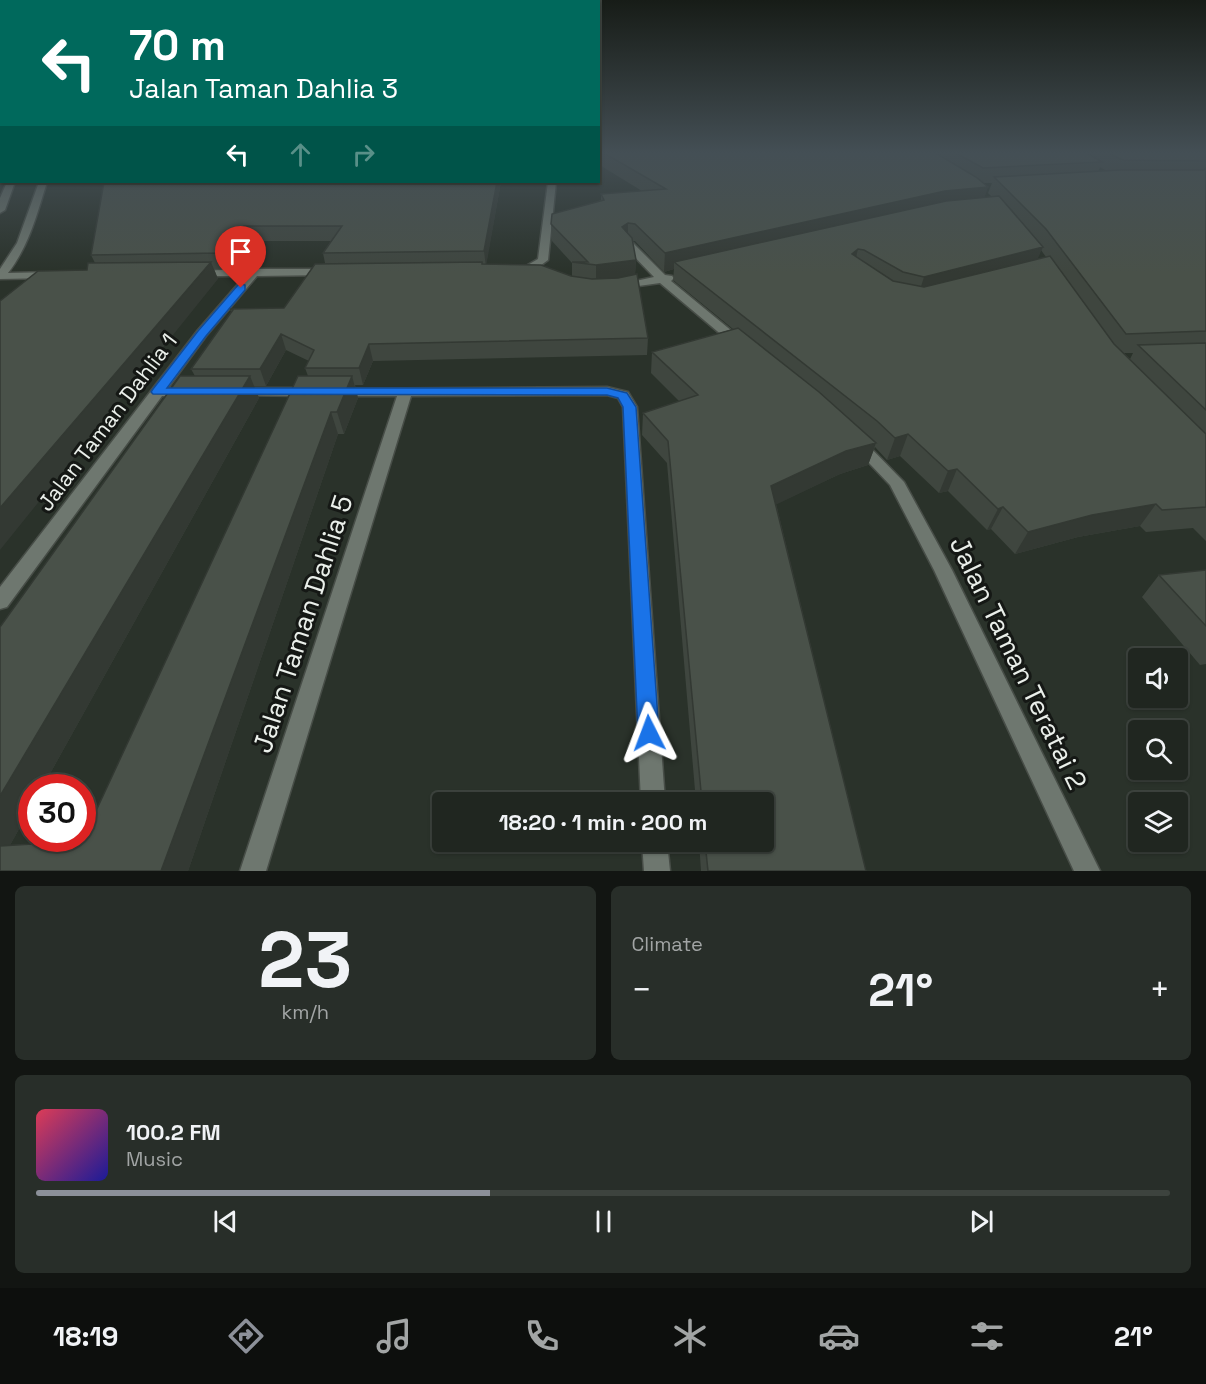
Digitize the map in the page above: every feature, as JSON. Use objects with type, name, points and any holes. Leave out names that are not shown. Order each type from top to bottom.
[{"type":"street","points":[[0,210],[7,193]]},
{"type":"street","points":[[0,276],[15,258],[24,242],[40,193]]},
{"type":"street","points":[[506,272],[534,270],[543,260],[551,193]]},
{"type":"street","points":[[629,245],[661,279],[701,315],[753,354]]},
{"type":"street","name":"Jalan Taman Dahlia 1","points":[[0,601],[202,333],[254,272]]},
{"type":"street","points":[[185,273],[335,272]]},
{"type":"street","points":[[609,288],[684,274]]},
{"type":"street","points":[[0,276],[70,275]]},
{"type":"street","points":[[228,392],[607,391],[623,395],[630,407],[652,792]]},
{"type":"street","points":[[158,392],[205,392]]},
{"type":"street","name":"Jalan Taman Dahlia 5","points":[[253,871],[405,393]]},
{"type":"street","name":"Jalan Taman Teratai 2","points":[[846,433],[896,482],[943,570],[1087,871]]},
{"type":"street","points":[[656,852],[657,871]]},
{"type":"building","points":[[102,193],[495,193],[484,251],[323,253],[342,226],[244,226],[220,253],[91,255]]},
{"type":"building","points":[[938,193],[665,253],[635,224],[628,223],[622,227],[632,238],[636,260],[596,265],[572,262],[588,262],[551,224],[552,214],[604,200],[601,194]]},
{"type":"building","points":[[1010,193],[1206,193],[1206,331],[1126,334],[1046,229]]},
{"type":"building","points":[[999,196],[1043,247],[924,277],[903,272],[864,250],[858,249],[852,254],[893,281],[924,287],[1050,256],[1114,344],[1206,434],[1206,507],[1162,510],[1156,504],[1092,515],[1028,532],[1003,507],[998,509],[957,469],[948,471],[908,434],[895,438],[877,421],[674,262],[946,201]]},
{"type":"building","points":[[211,262],[0,508],[0,301],[38,271],[87,270],[88,263]]},
{"type":"building","points":[[482,262],[482,264],[541,265],[571,276],[592,279],[618,278],[637,274],[648,338],[369,344],[359,368],[305,368],[314,350],[281,334],[260,369],[191,369],[233,310],[230,309],[284,308],[315,264]]},
{"type":"building","points":[[738,328],[819,392],[876,443],[846,451],[771,486],[866,871],[708,871],[706,852],[774,852],[774,792],[701,792],[668,441],[643,413],[698,395],[652,352]]},
{"type":"building","points":[[1206,343],[1206,410],[1138,345]]},
{"type":"building","points":[[180,376],[250,376],[0,796],[0,627]]},
{"type":"building","points":[[298,376],[352,376],[337,412],[331,412],[161,871],[0,871],[0,846],[18,845],[18,852],[96,852],[96,811]]},
{"type":"building","points":[[1206,570],[1206,626],[1159,575]]},
{"type":"route","points":[[241,288],[202,333],[158,392],[607,391],[623,395],[630,407],[649,733]]}]
